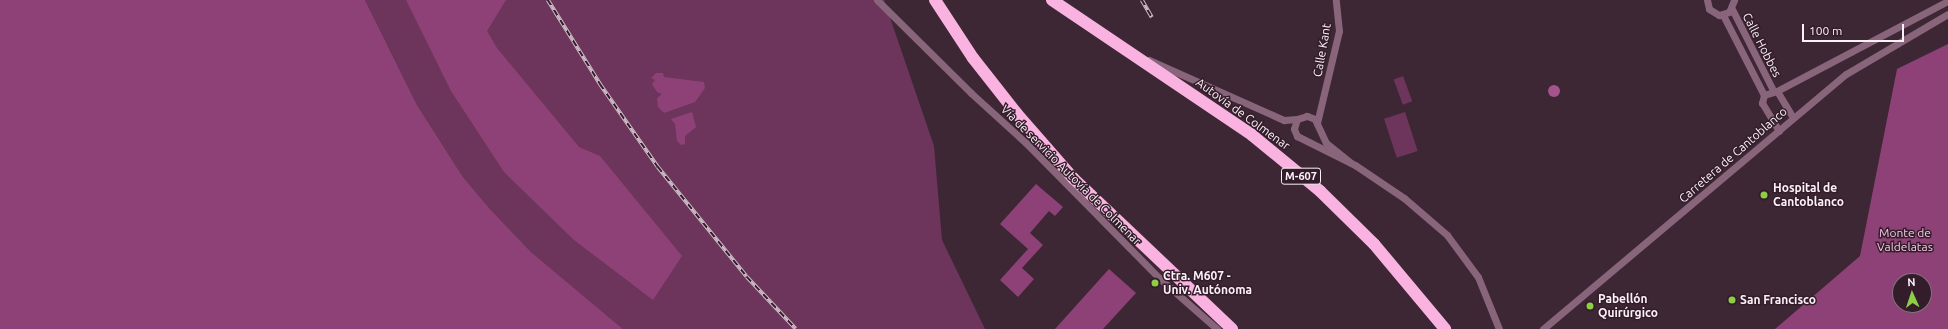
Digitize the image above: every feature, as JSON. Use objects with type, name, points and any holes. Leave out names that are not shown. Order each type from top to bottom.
[{"type":"highway","points":[[935,0],[978,64],[1017,114],[1074,180],[1232,329]]},
{"type":"highway","name":"Autovía de Colmenar","points":[[1052,0],[1132,52],[1252,135],[1320,191],[1374,244],[1445,329]]},
{"type":"street","name":"Vía de servicio Autovía de Colmenar","points":[[877,0],[971,93],[1026,143],[1153,272],[1217,329]]},
{"type":"street","name":"Calle Kant","points":[[1317,126],[1339,31],[1336,0]]},
{"type":"street","points":[[1707,0],[1712,12],[1723,15],[1732,9],[1735,0]]},
{"type":"street","points":[[1764,95],[1775,91],[1948,1]]},
{"type":"street","name":"Calle Hobbes","points":[[1732,9],[1775,91],[1793,118]]},
{"type":"street","name":"Carretera de Cantoblanco","points":[[1543,329],[1846,74],[1948,14]]},
{"type":"street","name":"Calle Hobbes","points":[[1723,15],[1764,95],[1762,103],[1779,131]]},
{"type":"street","points":[[1132,52],[1284,120],[1298,119],[1307,116],[1322,104]]},
{"type":"street","points":[[1307,116],[1317,126],[1326,143],[1351,163]]},
{"type":"street","points":[[1298,119],[1294,126],[1295,133],[1300,138],[1307,139],[1351,163],[1404,198],[1447,235],[1478,277],[1499,329]]},
{"type":"street","points":[[1307,139],[1314,136],[1317,126]]},
{"type":"shaded area","points":[[365,0],[884,0],[934,146],[942,240],[985,329],[623,329],[535,256],[490,209],[463,177],[417,105]]},
{"type":"shaded area","points":[[1403,76],[1412,101],[1403,105],[1394,79]]},
{"type":"shaded area","points":[[1554,85],[1558,87],[1560,91],[1558,95],[1554,97],[1550,95],[1548,91],[1550,87]]},
{"type":"shaded area","points":[[1405,112],[1418,151],[1397,158],[1384,119]]},
{"type":"green space","points":[[0,0],[365,0],[417,105],[463,177],[490,209],[532,253],[623,329],[0,329]]},
{"type":"green space","points":[[406,0],[506,0],[487,31],[497,48],[579,147],[600,156],[682,256],[653,300],[574,240],[504,172],[451,91]]},
{"type":"green space","name":"Monte de Valdelatas","points":[[1948,44],[1948,329],[1775,329],[1860,256],[1897,69]]},
{"type":"green space","points":[[656,73],[663,73],[664,77],[704,82],[705,88],[695,102],[664,113],[658,107],[657,98],[662,94],[657,92],[652,84],[655,80],[651,78]]},
{"type":"green space","points":[[692,112],[696,127],[685,136],[685,144],[681,145],[677,141],[675,124],[671,119]]},
{"type":"green space","points":[[1036,184],[1063,207],[1055,216],[1049,211],[1030,233],[1043,245],[1022,268],[1034,279],[1018,297],[1000,280],[1028,249],[1000,224]]},
{"type":"green space","points":[[1109,269],[1136,293],[1103,329],[1055,329]]},
{"type":"railway","points":[[548,0],[600,84],[658,167],[747,277],[796,329]]},
{"type":"railway","points":[[1142,0],[1152,17]]},
{"type":"place","name":"Hospital de Cantoblanco","points":[[1764,195]]},
{"type":"place","name":"Ctra. M607 - Univ. Autónoma","points":[[1155,283]]},
{"type":"place","name":"San Francisco","points":[[1732,300]]},
{"type":"place","name":"Pabellón Quirúrgico","points":[[1590,306]]}]
